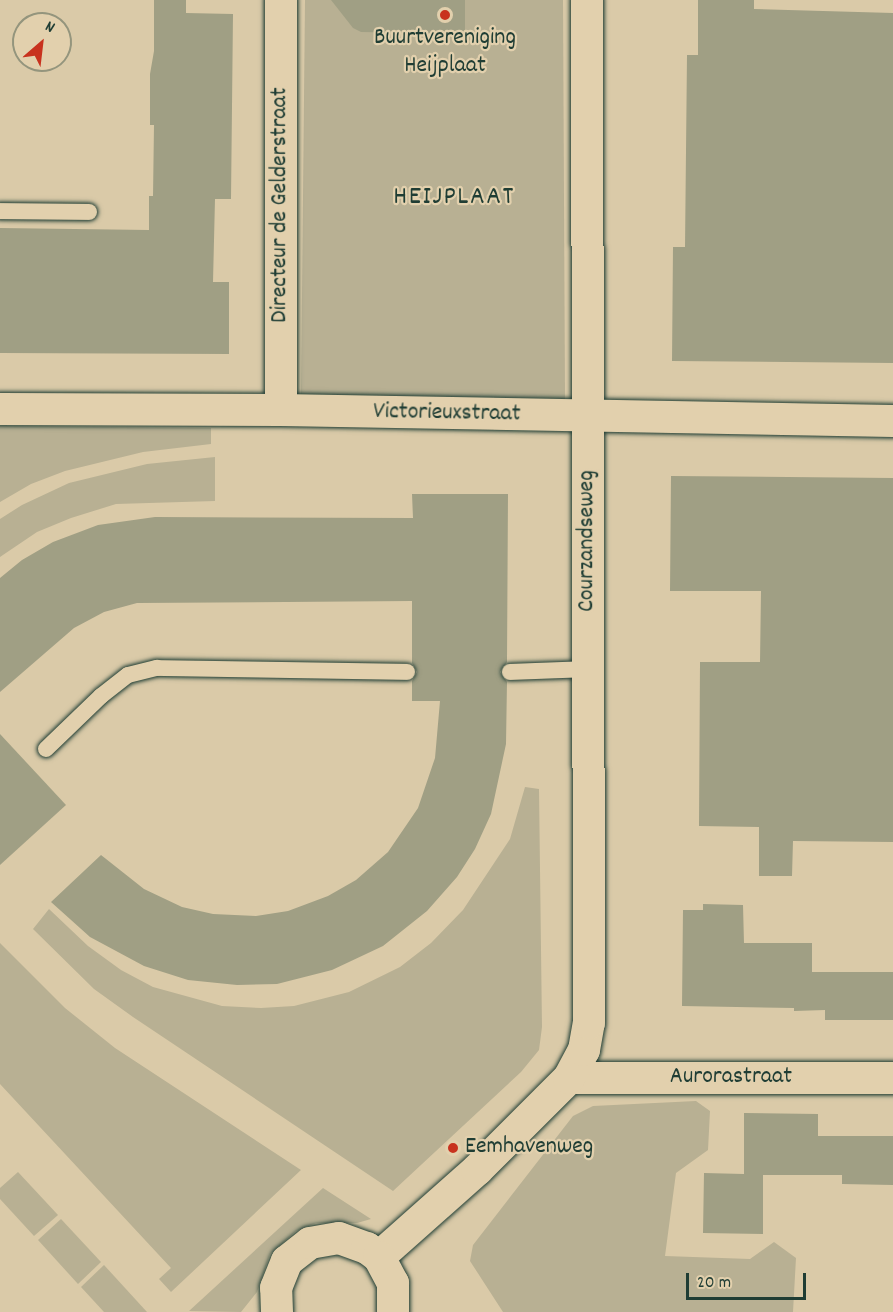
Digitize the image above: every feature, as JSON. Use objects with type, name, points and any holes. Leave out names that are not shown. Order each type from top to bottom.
[{"type":"street","name":"Directeur de Gelderstraat","points":[[281,0],[281,410]]},
{"type":"street","name":"Courzandseweg","points":[[569,1078],[584,1050],[589,1023],[587,0]]},
{"type":"street","name":"Victorieuxstraat","points":[[0,409],[281,410],[893,421]]},
{"type":"street","name":"Aurorastraat","points":[[569,1078],[893,1078]]},
{"type":"street","points":[[379,1257],[477,1170],[569,1078]]},
{"type":"street","points":[[277,1312],[276,1288],[287,1261],[310,1243],[339,1238],[367,1248],[379,1257],[393,1283],[393,1312]]},
{"type":"lane","points":[[0,211],[89,212]]},
{"type":"lane","points":[[46,749],[101,696],[128,675],[157,668],[408,672]]},
{"type":"lane","points":[[510,672],[588,669]]},
{"type":"shaded area","points":[[305,0],[563,0],[565,399],[301,395]]},
{"type":"shaded area","points":[[0,426],[211,428],[211,444],[143,452],[65,471],[31,484],[0,502]]},
{"type":"shaded area","points":[[215,457],[215,501],[116,504],[71,518],[37,532],[0,557],[0,519],[22,505],[69,483],[147,464]]},
{"type":"shaded area","points":[[525,787],[539,789],[542,1027],[539,1050],[521,1072],[393,1191],[94,989],[33,929],[49,909],[88,946],[121,970],[153,987],[222,1006],[261,1008],[294,1006],[349,992],[400,967],[431,943],[463,910],[510,839]]},
{"type":"shaded area","points":[[0,943],[65,1008],[115,1048],[301,1170],[171,1292],[159,1279],[171,1268],[0,1084]]},
{"type":"shaded area","points":[[696,1101],[710,1111],[708,1150],[676,1173],[665,1256],[750,1259],[774,1242],[796,1258],[793,1312],[503,1312],[470,1261],[473,1245],[573,1116],[593,1106]]},
{"type":"shaded area","points":[[18,1172],[58,1215],[34,1236],[0,1199],[0,1188]]},
{"type":"shaded area","points":[[323,1188],[371,1219],[357,1223],[316,1223],[296,1231],[270,1254],[257,1292],[241,1312],[189,1311]]},
{"type":"shaded area","points":[[61,1219],[101,1262],[78,1284],[38,1240]]},
{"type":"shaded area","points":[[104,1265],[147,1312],[104,1312],[81,1287]]},
{"type":"building","points":[[154,0],[186,0],[186,13],[233,14],[231,199],[215,199],[213,282],[229,282],[229,354],[0,353],[0,228],[149,230],[149,196],[153,196],[154,125],[150,125],[150,74],[154,51]]},
{"type":"building","points":[[331,0],[465,0],[465,34],[361,32],[353,28]]},
{"type":"building","points":[[698,0],[754,0],[754,9],[893,13],[893,363],[672,361],[673,247],[685,247],[687,55],[698,55]]},
{"type":"building","points":[[671,476],[893,478],[893,842],[793,841],[792,876],[759,876],[759,827],[699,826],[700,662],[760,662],[761,591],[670,591]]},
{"type":"building","points":[[412,494],[508,494],[507,662],[500,672],[507,682],[506,744],[491,814],[475,849],[457,877],[427,911],[383,946],[332,970],[277,984],[237,985],[188,980],[144,966],[90,937],[51,902],[101,855],[144,889],[182,907],[213,914],[256,916],[288,911],[328,896],[356,880],[388,852],[418,808],[435,758],[440,701],[412,701],[412,681],[417,672],[412,663],[412,601],[137,603],[104,612],[74,628],[0,692],[0,578],[22,560],[53,542],[98,525],[155,517],[413,518]]},
{"type":"building","points":[[0,734],[66,805],[0,865]]},
{"type":"building","points":[[703,904],[743,905],[744,943],[812,943],[812,972],[893,972],[893,1020],[825,1020],[825,1010],[794,1011],[794,1008],[682,1006],[683,910],[703,910]]},
{"type":"building","points":[[744,1113],[818,1114],[818,1136],[893,1136],[893,1185],[842,1184],[842,1175],[763,1175],[763,1234],[703,1233],[704,1173],[744,1174]]},
{"type":"place","name":"Buurtvereniging Heijplaat","points":[[445,15]]},
{"type":"place","name":"Eemhavenweg","points":[[453,1148]]},
{"type":"district","name":"HEIJPLAAT","points":[[454,198]]}]
